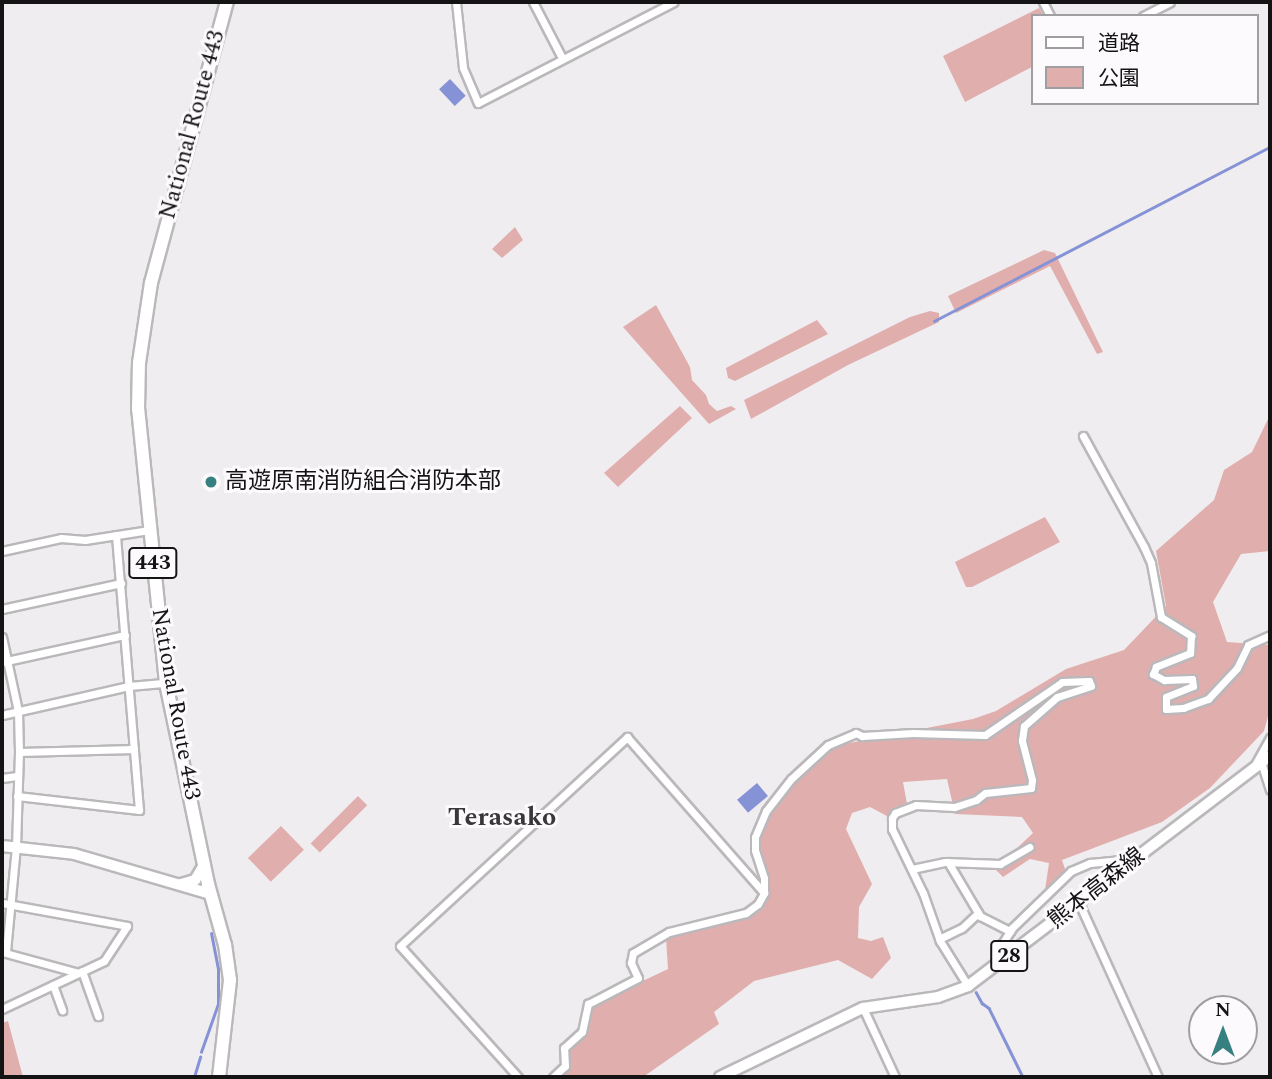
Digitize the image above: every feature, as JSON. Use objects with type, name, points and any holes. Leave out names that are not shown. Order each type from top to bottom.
[{"type":"highway","name":"National Route 443","points":[[219,1077],[230,980],[225,946],[204,865],[166,683],[138,408],[143,329],[151,283],[227,2]]},
{"type":"main road","name":"熊本高森線","points":[[720,1077],[863,1007],[938,996],[968,986],[1262,762]]},
{"type":"street","points":[[456,2],[463,68],[478,103],[674,2]]},
{"type":"street","points":[[533,2],[562,58]]},
{"type":"street","points":[[1147,14],[1170,2]]},
{"type":"street","points":[[1083,436],[1151,563],[1161,617],[1191,636],[1190,653],[1156,667],[1153,674],[1164,680],[1192,679],[1194,686],[1166,697],[1166,709],[1183,708],[1208,699],[1237,668],[1248,645],[1270,635]]},
{"type":"street","points":[[2,551],[61,538],[85,540],[149,530]]},
{"type":"street","points":[[17,796],[139,810],[116,535]]},
{"type":"street","points":[[2,609],[121,583]]},
{"type":"street","points":[[5,661],[125,635]]},
{"type":"street","points":[[2,637],[5,661],[18,711],[19,752],[16,846],[4,952],[80,972]]},
{"type":"street","points":[[552,1077],[565,1066],[564,1048],[582,1032],[588,1004],[638,978],[631,963],[633,953],[669,932],[746,913],[758,904],[764,893],[755,838],[766,811],[791,779],[828,745],[856,733],[862,736],[913,733],[985,735],[1062,682],[1089,681],[1091,686],[1057,697],[1024,726],[1022,741],[1032,780],[1031,788],[985,793],[976,800],[954,807],[916,805],[895,813],[892,829],[912,869],[939,939],[968,986]]},
{"type":"street","points":[[2,715],[129,686],[166,683]]},
{"type":"street","points":[[518,1077],[400,946],[627,737],[764,893]]},
{"type":"street","points":[[1270,738],[1262,762],[1270,790]]},
{"type":"street","points":[[19,752],[134,749]]},
{"type":"street","points":[[2,778],[18,776]]},
{"type":"street","points":[[2,846],[74,854],[211,894]]},
{"type":"street","points":[[912,869],[948,862],[1000,864],[1029,847]]},
{"type":"street","points":[[1001,961],[1002,944],[1010,932],[1071,870],[1090,863],[1137,858]]},
{"type":"street","points":[[948,862],[978,913],[1010,932]]},
{"type":"street","points":[[180,884],[195,880],[204,865]]},
{"type":"street","points":[[2,903],[127,926],[104,961],[2,1009]]},
{"type":"street","points":[[1079,903],[1158,1077]]},
{"type":"street","points":[[939,939],[962,928],[978,913]]},
{"type":"street","points":[[80,972],[98,1016]]},
{"type":"street","points":[[53,985],[62,1010]]},
{"type":"street","points":[[863,1007],[895,1077]]},
{"type":"green space","points":[[1039,8],[1043,14],[1030,14],[1030,68],[965,102],[943,56]]},
{"type":"green space","points":[[515,227],[523,240],[502,258],[492,249]]},
{"type":"green space","points":[[1044,250],[1055,253],[1103,352],[1097,354],[1050,266],[956,313],[948,296]]},
{"type":"green space","points":[[656,305],[690,367],[692,380],[706,395],[709,404],[717,411],[731,406],[736,409],[709,424],[623,327]]},
{"type":"green space","points":[[930,311],[939,313],[939,322],[848,365],[751,419],[744,400],[910,317]]},
{"type":"green space","points":[[817,320],[828,334],[735,381],[728,378],[726,368]]},
{"type":"green space","points":[[680,406],[692,418],[618,487],[604,473]]},
{"type":"green space","points":[[1270,415],[1270,551],[1241,554],[1213,602],[1227,642],[1270,645],[1270,709],[1264,731],[1210,788],[1162,822],[1062,860],[1066,872],[1045,890],[1049,863],[1030,859],[1003,877],[995,869],[1033,833],[1022,817],[955,814],[947,779],[903,782],[907,804],[887,816],[870,807],[852,813],[846,829],[872,884],[859,907],[858,938],[871,941],[883,937],[891,958],[872,979],[838,960],[754,981],[714,1012],[719,1024],[643,1077],[560,1077],[569,1069],[568,1050],[585,1033],[592,1005],[668,969],[666,938],[760,911],[768,890],[759,836],[769,812],[794,779],[829,747],[973,719],[996,711],[1066,669],[1124,650],[1166,606],[1156,551],[1214,500],[1224,470],[1252,452]]},
{"type":"green space","points":[[1045,517],[1060,542],[972,587],[966,587],[955,562]]},
{"type":"green space","points":[[358,796],[367,805],[320,853],[311,843]]},
{"type":"green space","points":[[281,826],[304,850],[271,882],[248,858]]},
{"type":"green space","points":[[8,1021],[23,1077],[2,1077],[2,1023]]},
{"type":"water","points":[[450,79],[466,96],[455,106],[439,89]]},
{"type":"water","points":[[757,783],[768,796],[748,813],[737,800]]},
{"type":"waterway","points":[[934,321],[1270,147]]},
{"type":"waterway","points":[[201,1052],[218,1004],[218,969],[211,934]]},
{"type":"waterway","points":[[976,992],[982,1003],[989,1008],[1023,1077]]},
{"type":"waterway","points":[[194,1077],[200,1057]]},
{"type":"place","name":"高遊原南消防組合消防本部","points":[[211,482]]},
{"type":"district","name":"Terasako","points":[[502,818]]}]
